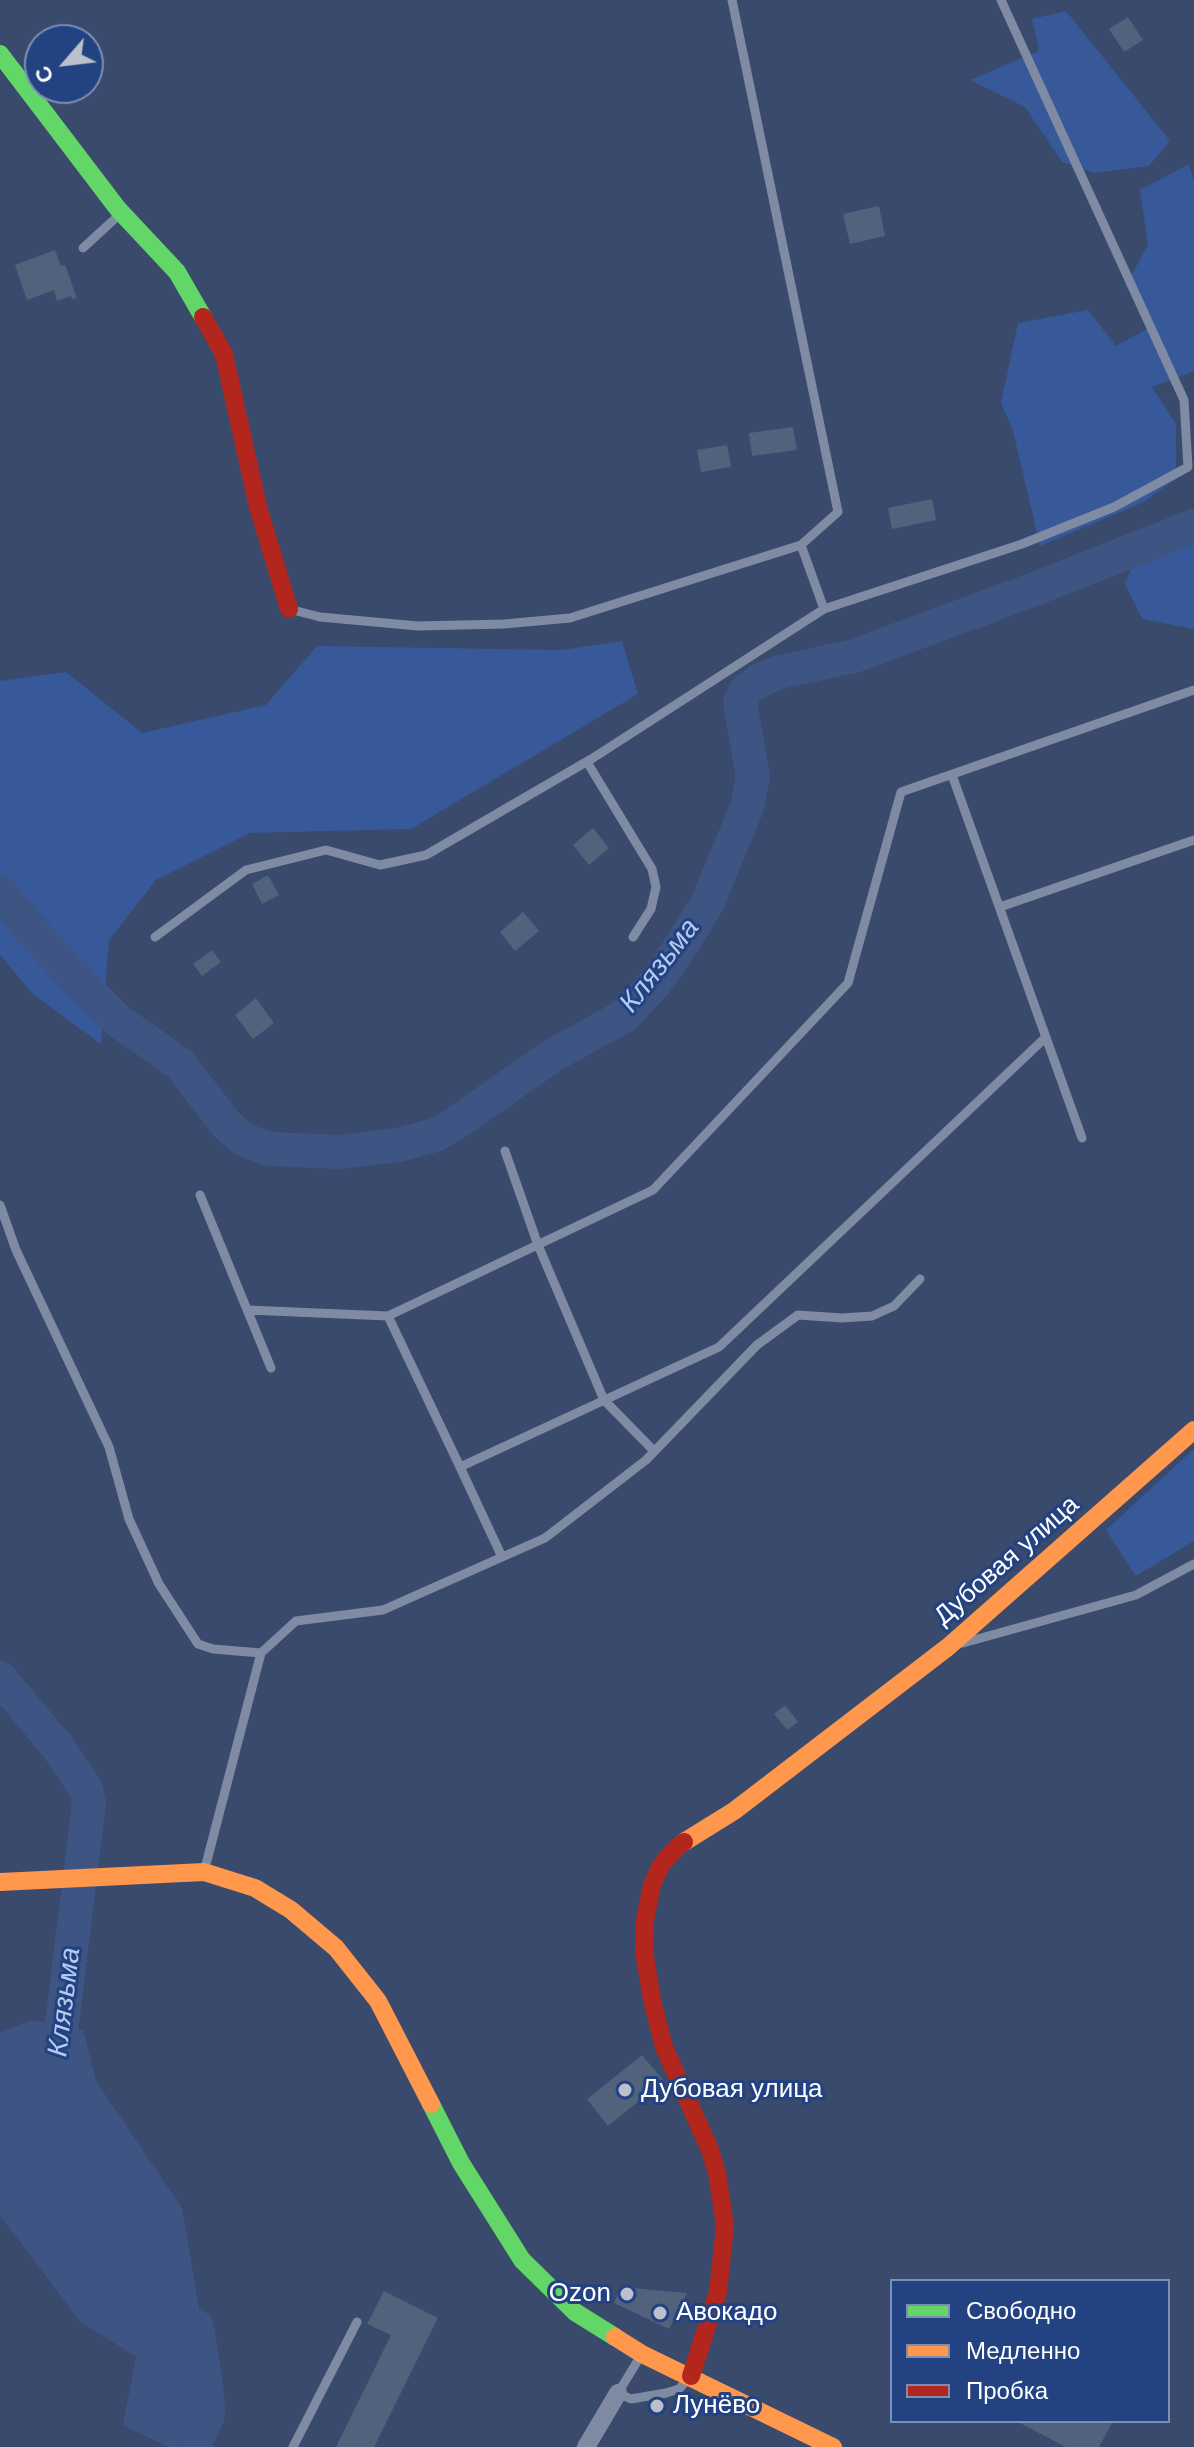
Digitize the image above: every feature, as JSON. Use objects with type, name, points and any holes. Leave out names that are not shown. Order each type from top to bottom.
[{"type":"street","points":[[0,54],[122,213],[177,272],[224,354],[258,507],[289,609]]},
{"type":"street","name":"Дубовая улица","points":[[691,2376],[718,2292],[725,2226],[717,2173],[710,2150],[664,2047],[652,2000],[644,1951],[645,1920],[652,1885],[661,1865],[677,1847],[734,1811],[948,1647],[1194,1430]]},
{"type":"street","points":[[8,1882],[204,1872],[255,1888],[291,1910],[336,1948],[378,2001],[461,2163],[522,2260],[575,2312],[642,2354],[833,2447]]},
{"type":"street","points":[[586,2447],[618,2393]]},
{"type":"lane","points":[[289,609],[320,617],[418,626],[504,624],[570,618],[801,545],[838,512],[732,0]]},
{"type":"lane","points":[[155,937],[246,870],[326,850],[380,865],[426,855],[587,762],[824,609],[1022,544],[1114,507],[1188,467],[1184,400],[1001,0]]},
{"type":"lane","points":[[83,248],[122,213]]},
{"type":"lane","points":[[801,545],[824,609]]},
{"type":"lane","points":[[247,1310],[388,1316],[653,1190],[848,983],[901,792],[1194,690]]},
{"type":"lane","points":[[587,762],[652,869],[656,887],[651,909],[633,937]]},
{"type":"lane","points":[[952,775],[1082,1138]]},
{"type":"lane","points":[[1000,907],[1194,840]]},
{"type":"lane","points":[[460,1467],[719,1347],[1046,1037]]},
{"type":"lane","points":[[505,1151],[538,1245],[604,1400],[654,1451]]},
{"type":"lane","points":[[200,1195],[271,1368]]},
{"type":"lane","points":[[0,1205],[16,1250],[109,1447],[129,1519],[159,1584],[198,1644],[213,1649],[261,1653]]},
{"type":"lane","points":[[204,1872],[261,1653],[296,1621],[383,1610],[545,1538],[654,1451],[757,1345],[798,1315],[842,1318],[872,1316],[894,1306],[920,1279]]},
{"type":"lane","points":[[388,1316],[502,1557]]},
{"type":"lane","points":[[948,1647],[1136,1595],[1194,1564]]},
{"type":"lane","points":[[293,2447],[357,2322]]},
{"type":"lane","points":[[642,2354],[618,2393],[631,2399],[666,2393],[679,2389],[691,2376]]},
{"type":"shaded area","points":[[1066,11],[1170,141],[1149,166],[1095,173],[1062,162],[1025,107],[970,80],[1039,51],[1032,19]]},
{"type":"shaded area","points":[[1189,164],[1194,181],[1194,371],[1152,387],[1176,424],[1176,479],[1142,503],[1040,546],[1013,431],[1001,403],[1018,323],[1088,310],[1116,346],[1154,325],[1126,286],[1148,244],[1140,190]]},
{"type":"shaded area","points":[[1194,512],[1194,629],[1142,619],[1125,584],[1131,569],[1157,524]]},
{"type":"shaded area","points":[[622,641],[638,694],[411,829],[250,833],[156,880],[109,940],[101,1044],[34,995],[0,955],[0,681],[66,672],[142,733],[266,705],[317,646],[562,650]]},
{"type":"shaded area","points":[[1194,1449],[1194,1541],[1136,1576],[1106,1530]]},
{"type":"shaded area","points":[[32,2020],[83,2030],[96,2081],[182,2208],[207,2354],[195,2447],[168,2447],[123,2425],[136,2357],[81,2322],[0,2216],[0,2032]]},
{"type":"building","points":[[1128,17],[1143,40],[1124,52],[1109,29]]},
{"type":"building","points":[[879,206],[885,236],[850,244],[843,214]]},
{"type":"building","points":[[55,250],[61,266],[65,265],[77,298],[72,299],[71,296],[57,301],[54,290],[27,300],[15,265]]},
{"type":"building","points":[[793,427],[797,450],[752,456],[749,433]]},
{"type":"building","points":[[727,445],[731,467],[701,472],[697,450]]},
{"type":"building","points":[[932,499],[936,520],[892,529],[888,508]]},
{"type":"building","points":[[593,828],[609,848],[589,865],[573,845]]},
{"type":"building","points":[[268,875],[279,895],[262,904],[252,884]]},
{"type":"building","points":[[523,912],[539,931],[515,951],[500,932]]},
{"type":"building","points":[[212,950],[221,962],[202,976],[193,964]]},
{"type":"building","points":[[256,998],[274,1023],[253,1039],[235,1015]]},
{"type":"building","points":[[785,1705],[798,1722],[787,1730],[774,1714]]},
{"type":"building","name":"Дубовая улица","points":[[642,2055],[664,2081],[608,2126],[587,2099]]},
{"type":"building","points":[[621,2287],[687,2293],[669,2329],[614,2303]]},
{"type":"building","points":[[384,2291],[438,2318],[374,2447],[336,2447],[391,2335],[367,2324]]},
{"type":"building","points":[[1020,2423],[1112,2423],[1099,2447],[1066,2447]]},
{"type":"waterway","name":"Клязьма","points":[[0,893],[58,960],[116,1019],[181,1065],[226,1124],[244,1140],[269,1149],[339,1152],[398,1145],[435,1135],[552,1056],[624,1016],[670,963],[707,904],[747,807],[753,777],[740,703],[746,690],[780,672],[854,656],[1194,526]]},
{"type":"waterway","name":"Клязьма","points":[[0,1678],[57,1746],[86,1789],[89,1804],[56,2073]]},
{"type":"waterway","name":"Клязьма","points":[[194,2447],[208,2415],[197,2327]]},
{"type":"traffic: fast","points":[[0,54],[118,209],[177,272],[203,317]]},
{"type":"traffic: fast","points":[[431,2104],[461,2163],[522,2260],[575,2312],[615,2337]]},
{"type":"traffic: slow","points":[[684,1842],[734,1811],[948,1647],[1194,1430]]},
{"type":"traffic: slow","points":[[0,1882],[204,1872],[255,1888],[291,1910],[336,1948],[378,2001],[431,2104]]},
{"type":"traffic: slow","points":[[615,2337],[642,2354],[833,2447]]},
{"type":"traffic: jam","points":[[203,317],[224,354],[258,507],[289,609]]},
{"type":"traffic: jam","points":[[684,1842],[661,1865],[652,1885],[645,1920],[644,1951],[664,2047],[710,2150],[717,2173],[725,2226],[718,2292],[691,2376]]},
{"type":"place","name":"Дубовая улица","points":[[625,2090]]},
{"type":"place","name":"Ozon","points":[[627,2294]]},
{"type":"place","name":"Авокадо","points":[[660,2313]]},
{"type":"place","name":"Лунёво","points":[[657,2406]]}]
